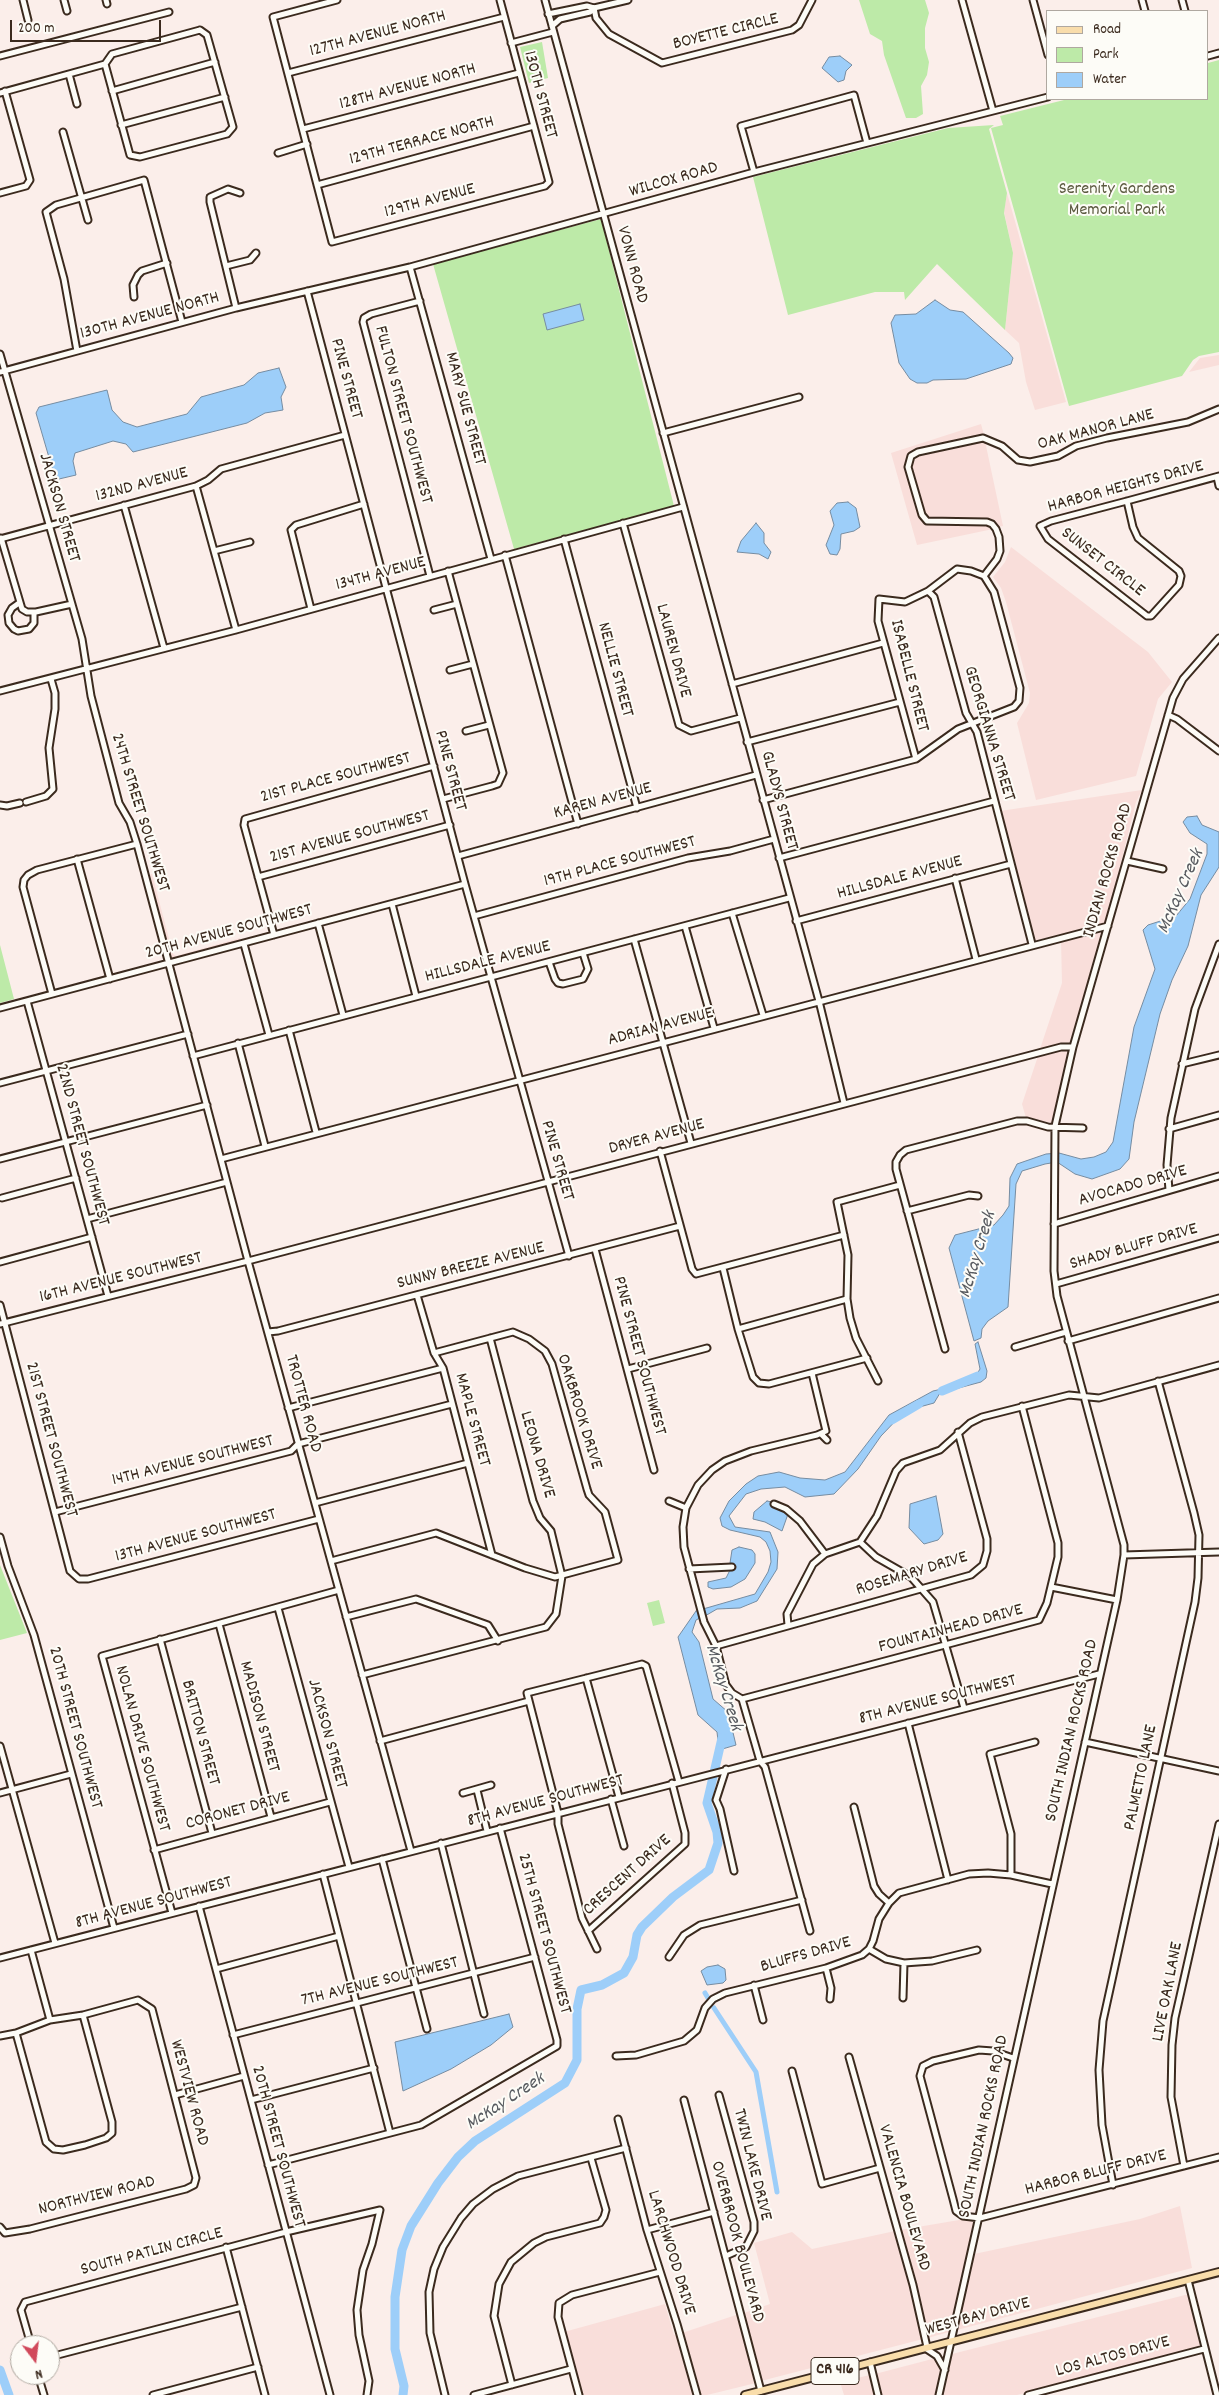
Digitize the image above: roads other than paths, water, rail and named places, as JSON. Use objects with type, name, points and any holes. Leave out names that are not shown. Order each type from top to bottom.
[{"type":"main road","name":"WEST BAY DRIVE","points":[[749,2394],[1219,2272]]},
{"type":"street","points":[[23,0],[28,20]]},
{"type":"street","points":[[64,0],[66,10]]},
{"type":"street","points":[[317,185],[273,17],[337,0]]},
{"type":"street","name":"130TH STREET","points":[[500,0],[549,182],[545,186],[536,188]]},
{"type":"street","name":"VONN ROAD","points":[[545,0],[683,508]]},
{"type":"street","points":[[511,43],[552,29],[560,20],[590,12],[594,8],[628,0]]},
{"type":"street","name":"BOYETTE CIRCLE","points":[[594,8],[602,27],[609,34],[662,63],[792,30],[799,25],[812,0]]},
{"type":"street","points":[[962,0],[993,111]]},
{"type":"street","points":[[1033,0],[1046,48]]},
{"type":"street","points":[[548,14],[588,6],[594,8]]},
{"type":"street","points":[[0,56],[169,12]]},
{"type":"street","name":"127TH AVENUE NORTH","points":[[288,73],[504,17]]},
{"type":"street","points":[[0,193],[26,186],[30,180],[3,92],[105,64],[112,54],[200,30],[207,35],[233,127],[226,134],[140,157],[130,155],[105,64]]},
{"type":"street","points":[[112,91],[215,62]]},
{"type":"street","name":"128TH AVENUE NORTH","points":[[303,129],[519,72]]},
{"type":"street","points":[[69,74],[77,104]]},
{"type":"street","points":[[754,172],[741,126],[854,95],[866,143]]},
{"type":"street","points":[[122,125],[225,98]]},
{"type":"street","name":"WILCOX ROAD","points":[[307,291],[410,267],[754,172],[1046,98]]},
{"type":"street","name":"129TH TERRACE NORTH","points":[[317,185],[534,126]]},
{"type":"street","points":[[63,132],[88,220]]},
{"type":"street","points":[[278,152],[307,144]]},
{"type":"street","points":[[78,351],[64,279],[46,218],[46,212],[50,208],[144,180],[182,322]]},
{"type":"street","name":"129TH AVENUE","points":[[317,185],[332,242],[536,188]]},
{"type":"street","points":[[236,308],[210,197],[228,189],[240,192]]},
{"type":"street","points":[[226,266],[250,260],[256,253]]},
{"type":"street","points":[[134,297],[134,285],[138,274],[167,263]]},
{"type":"street","name":"MARY SUE STREET","points":[[410,267],[491,559]]},
{"type":"street","name":"130TH AVENUE NORTH","points":[[2,371],[182,322],[307,291]]},
{"type":"street","name":"PINE STREET","points":[[307,291],[465,884],[568,1256]]},
{"type":"street","name":"FULTON STREET SOUTHWEST","points":[[420,302],[371,314],[364,318],[363,322],[430,576]]},
{"type":"street","name":"JACKSON STREET","points":[[0,354],[2,371],[50,525],[82,640],[86,670]]},
{"type":"street","points":[[663,433],[799,397]]},
{"type":"street","name":"OAK MANOR LANE","points":[[984,576],[1000,552],[999,536],[996,529],[987,522],[927,521],[922,514],[908,467],[911,456],[918,452],[983,438],[1002,446],[1018,460],[1030,462],[1058,456],[1076,446],[1107,438],[1188,422],[1219,409]]},
{"type":"street","name":"132ND AVENUE","points":[[1,539],[196,486],[208,480],[221,469],[345,436]]},
{"type":"street","points":[[1218,476],[1219,486]]},
{"type":"street","name":"HARBOR HEIGHTS DRIVE","points":[[1040,526],[1051,521],[1218,476]]},
{"type":"street","points":[[196,486],[236,630]]},
{"type":"street","name":"SUNSET CIRCLE","points":[[1040,526],[1048,539],[1147,616],[1151,616],[1179,585],[1181,576],[1179,571],[1138,538],[1132,527],[1127,500]]},
{"type":"street","points":[[311,609],[291,530],[296,525],[364,504]]},
{"type":"street","points":[[124,505],[164,648]]},
{"type":"street","name":"134TH AVENUE","points":[[0,691],[236,630],[505,555],[683,508]]},
{"type":"street","name":"GLADYS STREET","points":[[683,508],[789,898],[819,1001],[844,1103]]},
{"type":"street","name":"LAUREN DRIVE","points":[[623,523],[679,725],[691,731],[740,718]]},
{"type":"street","points":[[1,539],[19,603],[27,612],[72,604]]},
{"type":"street","name":"NELLIE STREET","points":[[564,539],[637,808]]},
{"type":"street","points":[[214,551],[250,542]]},
{"type":"street","points":[[505,555],[578,824]]},
{"type":"street","points":[[763,800],[916,759],[958,729],[1014,707],[1019,701],[1020,688],[994,592],[984,576],[957,569],[928,591]]},
{"type":"street","points":[[443,799],[492,786],[502,778],[490,724],[448,571]]},
{"type":"street","name":"ISABELLE STREET","points":[[916,759],[883,643],[878,621],[879,599],[905,602],[928,591]]},
{"type":"street","name":"GEORGIANNA STREET","points":[[928,591],[934,598],[966,713],[977,732],[1032,944]]},
{"type":"street","points":[[19,603],[12,608],[8,616],[9,623],[14,629],[18,631],[28,629],[34,623],[34,612]]},
{"type":"street","points":[[434,610],[456,604]]},
{"type":"street","name":"INDIAN ROCKS ROAD","points":[[1055,1126],[1074,1047],[1173,698],[1183,679],[1219,638]]},
{"type":"street","points":[[732,684],[883,643]]},
{"type":"street","points":[[450,670],[473,664]]},
{"type":"street","name":"24TH STREET SOUTHWEST","points":[[86,670],[119,804],[130,822],[137,844],[169,964]]},
{"type":"street","points":[[0,805],[7,806],[46,796],[53,789],[49,748],[55,709],[55,693],[51,679]]},
{"type":"street","points":[[747,742],[900,702]]},
{"type":"street","points":[[1168,715],[1177,719],[1219,751]]},
{"type":"street","points":[[466,731],[490,724]]},
{"type":"street","name":"21ST PLACE SOUTHWEST","points":[[258,877],[244,825],[245,819],[434,766]]},
{"type":"street","name":"KAREN AVENUE","points":[[458,856],[756,775]]},
{"type":"street","points":[[779,858],[994,801]]},
{"type":"street","name":"21ST AVENUE SOUTHWEST","points":[[258,877],[450,825]]},
{"type":"street","name":"19TH PLACE SOUTHWEST","points":[[474,916],[688,858],[730,851],[774,839]]},
{"type":"street","points":[[52,994],[23,887],[24,880],[33,872],[137,844]]},
{"type":"street","points":[[78,859],[110,979]]},
{"type":"street","points":[[1126,861],[1164,869]]},
{"type":"street","name":"HILLSDALE AVENUE","points":[[796,921],[1011,864]]},
{"type":"street","points":[[258,877],[274,935]]},
{"type":"street","points":[[955,878],[976,959]]},
{"type":"street","name":"20TH AVENUE SOUTHWEST","points":[[0,1008],[465,884]]},
{"type":"street","name":"HILLSDALE AVENUE","points":[[194,1056],[269,1034],[789,898]]},
{"type":"street","points":[[392,904],[416,996]]},
{"type":"street","points":[[732,913],[763,1015]]},
{"type":"street","points":[[318,924],[343,1015]]},
{"type":"street","points":[[685,926],[714,1028]]},
{"type":"street","name":"ADRIAN AVENUE","points":[[221,1159],[316,1132],[1032,944],[1108,926]]},
{"type":"street","points":[[634,939],[691,1143]]},
{"type":"street","points":[[244,944],[269,1034]]},
{"type":"street","points":[[1170,1190],[1167,1165],[1169,1129],[1195,1009],[1219,944]]},
{"type":"street","points":[[549,962],[558,983],[563,984],[583,979],[588,970],[583,953]]},
{"type":"street","name":"TROTTER ROAD","points":[[169,964],[288,1408],[411,1851]]},
{"type":"street","name":"22ND STREET SOUTHWEST","points":[[27,1001],[108,1296]]},
{"type":"street","points":[[289,1030],[316,1132]]},
{"type":"street","points":[[0,1083],[188,1034]]},
{"type":"street","points":[[238,1043],[265,1146]]},
{"type":"street","name":"DRYER AVENUE","points":[[248,1261],[844,1103],[1061,1047],[1074,1047]]},
{"type":"street","points":[[1182,1064],[1219,1055]]},
{"type":"street","points":[[0,1160],[207,1105]]},
{"type":"street","points":[[1169,1129],[1219,1116]]},
{"type":"street","points":[[945,1349],[900,1185],[896,1162],[906,1150],[1017,1121],[1083,1128]]},
{"type":"street","name":"SOUTH INDIAN ROCKS ROAD","points":[[939,2395],[1117,1600],[1124,1555],[1124,1545],[1068,1341],[1056,1284],[1054,1224],[1055,1126]]},
{"type":"street","points":[[660,1152],[692,1268],[696,1274],[844,1235]]},
{"type":"street","name":"AVOCADO DRIVE","points":[[1054,1224],[1219,1176]]},
{"type":"street","points":[[2,1198],[76,1178]]},
{"type":"street","points":[[87,1219],[227,1182]]},
{"type":"street","points":[[878,1382],[856,1338],[847,1299],[848,1255],[836,1202],[900,1185]]},
{"type":"street","points":[[907,1211],[969,1195],[978,1196]]},
{"type":"street","name":"SUNNY BREEZE AVENUE","points":[[268,1332],[278,1331],[680,1226]]},
{"type":"street","points":[[0,1262],[92,1237]]},
{"type":"street","name":"SHADY BLUFF DRIVE","points":[[1056,1284],[1219,1238]]},
{"type":"street","name":"PINE STREET SOUTHWEST","points":[[595,1249],[654,1470]]},
{"type":"street","name":"16TH AVENUE SOUTHWEST","points":[[2,1323],[248,1261]]},
{"type":"street","points":[[723,1268],[738,1329],[753,1377],[759,1383],[768,1384],[867,1358]]},
{"type":"street","name":"MAPLE STREET","points":[[417,1295],[434,1353],[443,1368],[492,1555]]},
{"type":"street","points":[[1068,1341],[1219,1298]]},
{"type":"street","points":[[738,1329],[847,1299]]},
{"type":"street","name":"21ST STREET SOUTHWEST","points":[[0,1305],[2,1323],[70,1571],[79,1579]]},
{"type":"street","name":"OAKBROOK DRIVE","points":[[434,1353],[513,1332],[529,1339],[545,1351],[552,1364],[589,1495],[605,1512],[618,1560],[562,1576]]},
{"type":"street","points":[[1014,1347],[1066,1332]]},
{"type":"street","name":"LEONA DRIVE","points":[[490,1338],[534,1501],[540,1518],[551,1531],[562,1576]]},
{"type":"street","points":[[628,1369],[707,1348]]},
{"type":"street","points":[[788,1625],[787,1614],[813,1564],[825,1554],[860,1542],[877,1516],[896,1471],[902,1463],[940,1450],[958,1432],[982,1417],[1069,1395],[1099,1398],[1219,1365]]},
{"type":"street","points":[[288,1408],[443,1368]]},
{"type":"street","points":[[812,1373],[823,1432],[827,1440]]},
{"type":"street","name":"PALMETTO LANE","points":[[1113,2184],[1102,2125],[1100,2046],[1103,2021],[1196,1602],[1199,1553],[1194,1513],[1158,1381]]},
{"type":"street","name":"14TH AVENUE SOUTHWEST","points":[[55,1512],[291,1451],[298,1444],[452,1404]]},
{"type":"street","name":"FOUNTAINHEAD DRIVE","points":[[742,1699],[1039,1620],[1045,1609],[1051,1587],[1058,1557],[1058,1544],[1022,1406]]},
{"type":"street","points":[[810,1931],[765,1767],[760,1761],[742,1699],[726,1685],[716,1646],[704,1622],[684,1547],[683,1527],[686,1508],[698,1485],[712,1470],[725,1461],[751,1451],[823,1432]]},
{"type":"street","name":"ROSEMARY DRIVE","points":[[716,1646],[971,1575],[983,1565],[986,1558],[987,1539],[958,1432]]},
{"type":"street","points":[[315,1503],[468,1463]]},
{"type":"street","points":[[669,1501],[686,1508]]},
{"type":"street","points":[[774,1504],[786,1509],[800,1521],[825,1554]]},
{"type":"street","name":"13TH AVENUE SOUTHWEST","points":[[79,1579],[88,1579],[319,1519]]},
{"type":"street","points":[[331,1561],[436,1534],[525,1568],[562,1576],[556,1614],[546,1627],[362,1675]]},
{"type":"street","name":"20TH STREET SOUTHWEST","points":[[0,1538],[8,1566],[34,1635],[114,1928]]},
{"type":"street","points":[[860,1542],[876,1557],[911,1577],[933,1602],[964,1708]]},
{"type":"street","points":[[1124,1555],[1219,1552]]},
{"type":"street","points":[[689,1569],[732,1567]]},
{"type":"street","points":[[1051,1587],[1117,1600]]},
{"type":"street","name":"NOLAN DRIVE SOUTHWEST","points":[[172,1913],[102,1656],[339,1590]]},
{"type":"street","points":[[346,1617],[416,1599],[488,1625],[498,1641]]},
{"type":"street","name":"JACKSON STREET","points":[[278,1608],[349,1867]]},
{"type":"street","name":"MADISON STREET","points":[[219,1624],[271,1817]]},
{"type":"street","name":"BRITTON STREET","points":[[160,1639],[212,1833]]},
{"type":"street","points":[[380,1741],[529,1701],[527,1693],[642,1664],[646,1666],[679,1782]]},
{"type":"street","name":"8TH AVENUE SOUTHWEST","points":[[0,1958],[1099,1674]]},
{"type":"street","points":[[586,1678],[619,1797]]},
{"type":"street","name":"CRESCENT DRIVE","points":[[529,1701],[558,1813],[558,1824],[582,1918],[597,1949]]},
{"type":"street","points":[[908,1723],[948,1880]]},
{"type":"street","points":[[1011,1875],[1011,1834],[990,1754],[1035,1742]]},
{"type":"street","points":[[1085,1742],[1219,1771]]},
{"type":"street","points":[[0,1746],[55,1944]]},
{"type":"street","points":[[726,1769],[722,1783],[716,1793],[716,1800],[720,1808],[734,1871]]},
{"type":"street","points":[[0,1793],[71,1774]]},
{"type":"street","name":"CRESCENT DRIVE","points":[[588,1931],[685,1844],[685,1833],[672,1783]]},
{"type":"street","points":[[464,1793],[491,1785]]},
{"type":"street","points":[[477,1790],[487,1831]]},
{"type":"street","points":[[611,1799],[624,1846]]},
{"type":"street","name":"CORONET DRIVE","points":[[154,1850],[330,1802]]},
{"type":"street","points":[[854,1807],[874,1886],[879,1894],[889,1902],[899,1893],[969,1874],[1011,1875],[1052,1884]]},
{"type":"street","name":"LIVE OAK LANE","points":[[1184,2166],[1171,2097],[1172,2045],[1175,2018],[1219,1824]]},
{"type":"street","name":"25TH STREET SOUTHWEST","points":[[390,2133],[421,2124],[557,2046],[557,2040],[500,1828]]},
{"type":"street","points":[[441,1843],[484,2014]]},
{"type":"street","points":[[382,1859],[427,2030]]},
{"type":"street","points":[[268,2165],[390,2133],[323,1874]]},
{"type":"street","points":[[669,1957],[684,1935],[700,1925],[802,1900]]},
{"type":"street","name":"BLUFFS DRIVE","points":[[616,2056],[636,2055],[684,2041],[697,2030],[705,2008],[713,1999],[725,1993],[826,1968],[854,1959],[870,1949],[879,1919],[889,1902]]},
{"type":"street","name":"20TH STREET SOUTHWEST","points":[[199,1906],[330,2395]]},
{"type":"street","points":[[216,1969],[339,1936]]},
{"type":"street","points":[[870,1949],[886,1958],[904,1963],[932,1961],[977,1950]]},
{"type":"street","points":[[31,1950],[50,2020]]},
{"type":"street","name":"7TH AVENUE SOUTHWEST","points":[[233,2036],[535,1957]]},
{"type":"street","points":[[903,1998],[904,1963]]},
{"type":"street","points":[[826,1968],[831,1988],[830,1999]]},
{"type":"street","points":[[754,1985],[763,2020]]},
{"type":"street","name":"WESTVIEW ROAD","points":[[83,2015],[138,2000],[152,2009],[195,2170],[194,2185]]},
{"type":"street","points":[[0,2036],[16,2033],[50,2020],[83,2015],[112,2122],[112,2133],[106,2138],[63,2150],[54,2149],[46,2142],[16,2033]]},
{"type":"street","points":[[980,2218],[963,2216],[956,2211],[920,2076],[923,2066],[932,2061],[978,2050],[993,2051],[1013,2058]]},
{"type":"street","name":"VALENCIA BOULEVARD","points":[[849,2057],[913,2285],[926,2348]]},
{"type":"street","points":[[251,2100],[374,2068]]},
{"type":"street","points":[[792,2071],[822,2184],[880,2168]]},
{"type":"street","points":[[175,2095],[244,2076]]},
{"type":"street","name":"TWIN LAKE DRIVE","points":[[719,2096],[754,2222],[754,2231],[746,2247],[726,2256]]},
{"type":"street","name":"OVERBROOK BOULEVARD","points":[[684,2100],[761,2391]]},
{"type":"street","name":"LARCHWOOD DRIVE","points":[[618,2119],[647,2230],[677,2324],[696,2395]]},
{"type":"street","points":[[445,2395],[430,2333],[428,2305],[434,2269],[449,2236],[474,2204],[504,2182],[529,2172],[626,2148]]},
{"type":"street","name":"HARBOR BLUFF DRIVE","points":[[980,2218],[1219,2157]]},
{"type":"street","points":[[512,2385],[494,2316],[499,2284],[511,2262],[534,2243],[546,2236],[600,2223],[606,2210],[591,2158]]},
{"type":"street","name":"NORTHVIEW ROAD","points":[[0,2227],[5,2233],[168,2194],[194,2185]]},
{"type":"street","name":"SOUTH PATLIN CIRCLE","points":[[27,2335],[21,2310],[25,2302],[226,2247],[380,2210],[372,2244],[363,2270],[357,2310],[359,2335],[369,2381],[367,2395]]},
{"type":"street","points":[[647,2230],[714,2212]]},
{"type":"street","points":[[226,2247],[265,2395]]},
{"type":"street","points":[[579,2395],[558,2317],[559,2303],[572,2295],[660,2272]]},
{"type":"street","points":[[1188,2280],[1217,2395]]},
{"type":"street","points":[[60,2354],[242,2307]]},
{"type":"street","points":[[926,2348],[937,2356],[945,2371]]},
{"type":"street","name":"LOS ALTOS DRIVE","points":[[1028,2395],[1204,2349]]},
{"type":"street","points":[[870,2362],[878,2395]]},
{"type":"street","points":[[153,2395],[258,2367]]},
{"type":"street","points":[[474,2395],[572,2369]]},
{"type":"water","points":[[840,56],[852,65],[846,71],[844,80],[838,82],[822,68],[829,57]]},
{"type":"water","points":[[935,300],[950,310],[963,312],[1009,353],[1013,358],[1011,364],[966,379],[933,380],[927,383],[917,383],[910,379],[899,363],[891,323],[895,315],[916,314]]},
{"type":"water","points":[[580,304],[584,320],[547,330],[543,314]]},
{"type":"water","points":[[279,368],[286,387],[281,397],[283,410],[265,413],[247,423],[133,452],[126,444],[113,441],[75,453],[73,461],[76,475],[59,479],[55,478],[36,413],[39,407],[107,390],[112,410],[123,422],[137,427],[187,414],[201,397],[244,385],[258,373]]},
{"type":"water","points":[[848,502],[856,508],[860,527],[854,531],[841,534],[840,549],[837,555],[830,554],[826,545],[834,525],[830,511],[837,503]]},
{"type":"water","points":[[756,523],[764,533],[764,543],[771,552],[768,559],[759,554],[737,552],[741,541]]},
{"type":"water","points":[[1197,816],[1202,825],[1219,832],[1219,867],[1201,895],[1188,946],[1172,980],[1160,1014],[1134,1122],[1129,1159],[1120,1169],[1092,1179],[1075,1174],[1057,1162],[1022,1171],[1016,1184],[1008,1307],[988,1321],[982,1329],[981,1338],[974,1341],[949,1248],[955,1235],[994,1225],[1003,1215],[1009,1206],[1010,1178],[1017,1164],[1046,1154],[1059,1153],[1081,1159],[1094,1157],[1106,1152],[1113,1142],[1134,1027],[1155,969],[1143,930],[1148,925],[1176,916],[1190,899],[1207,854],[1207,844],[1190,833],[1183,822],[1187,817]]},
{"type":"water","points":[[978,1342],[987,1371],[986,1378],[981,1382],[940,1393],[934,1403],[905,1411],[881,1436],[858,1469],[834,1494],[805,1497],[785,1487],[761,1489],[746,1494],[729,1516],[735,1527],[770,1532],[778,1552],[777,1569],[757,1601],[740,1608],[717,1609],[705,1616],[703,1609],[755,1594],[768,1572],[771,1562],[770,1551],[766,1542],[760,1537],[730,1530],[722,1526],[720,1518],[729,1501],[746,1484],[758,1476],[779,1472],[800,1478],[825,1480],[845,1472],[889,1415],[933,1391],[960,1385],[975,1377],[980,1369],[975,1344]]},
{"type":"water","points":[[936,1496],[943,1534],[938,1540],[924,1544],[909,1528],[910,1504]]},
{"type":"water","points":[[767,1501],[772,1502],[771,1506],[788,1514],[782,1531],[765,1522],[753,1519],[754,1512]]},
{"type":"water","points":[[739,1547],[752,1550],[755,1554],[755,1563],[745,1579],[731,1587],[713,1589],[708,1587],[708,1582],[726,1578],[730,1570],[735,1569],[734,1564],[730,1563],[732,1550]]},
{"type":"water","points":[[696,1611],[698,1611],[700,1618],[696,1620],[692,1632],[699,1642],[713,1699],[728,1712],[736,1745],[719,1750],[717,1732],[698,1715],[678,1637]]},
{"type":"water","points":[[718,1965],[725,1969],[726,1980],[723,1983],[707,1985],[701,1971],[707,1967]]},
{"type":"water","points":[[509,2014],[513,2027],[491,2045],[451,2069],[403,2091],[395,2042]]},
{"type":"waterway","name":"McKay Creek","points":[[942,1391],[978,1376]]},
{"type":"waterway","name":"McKay Creek","points":[[892,1420],[919,1404]]},
{"type":"waterway","name":"McKay Creek","points":[[403,2395],[404,2386],[395,2349],[395,2297],[402,2250],[411,2226],[438,2183],[458,2157],[475,2141],[565,2083],[577,2060],[577,2009],[581,1990],[602,1985],[624,1973],[633,1957],[637,1935],[642,1927],[673,1897],[709,1870],[718,1843],[717,1832],[707,1803],[722,1738]]},
{"type":"waterway","points":[[705,1993],[708,1998]]},
{"type":"waterway","points":[[714,2008],[756,2072],[777,2192]]},
{"type":"waterway","name":"McKay Creek","points":[[0,2370],[9,2395]]},
{"type":"park label","name":"Serenity Gardens Memorial Park","points":[[1117,201]]}]
